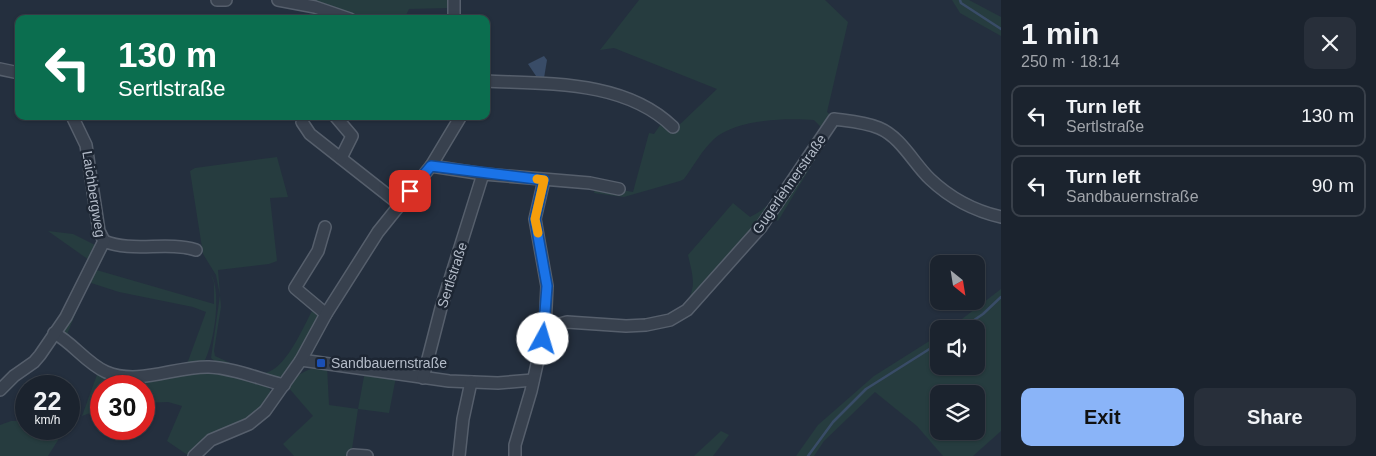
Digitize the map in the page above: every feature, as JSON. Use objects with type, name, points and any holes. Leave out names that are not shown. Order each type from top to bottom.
[{"type":"street","points":[[217,0],[226,0]]},
{"type":"street","points":[[278,0],[315,7],[340,15]]},
{"type":"street","points":[[454,0],[454,15]]},
{"type":"street","points":[[0,69],[15,72]]},
{"type":"street","points":[[490,81],[601,90],[644,106],[662,117],[673,127]]},
{"type":"street","name":"Gugerlehnerstraße","points":[[545,328],[567,322],[626,326],[646,325],[670,320],[688,310],[761,227],[834,119],[858,122],[881,128],[906,150],[930,179],[948,194],[969,206],[1001,217]]},
{"type":"street","name":"Laichbergweg","points":[[0,390],[14,376],[34,362],[66,317],[104,241],[99,231],[85,140],[74,120]]},
{"type":"street","points":[[303,120],[302,122],[310,134],[399,204]]},
{"type":"street","points":[[338,120],[352,136],[341,158]]},
{"type":"street","points":[[194,456],[212,440],[257,419],[284,385],[378,232],[431,166],[459,120]]},
{"type":"street","points":[[431,166],[483,174],[590,183],[619,189]]},
{"type":"street","name":"Sertlstraße","points":[[423,378],[441,308],[483,174]]},
{"type":"street","points":[[515,456],[519,428],[545,328],[547,286],[535,219],[544,180]]},
{"type":"street","points":[[325,227],[318,251],[295,288],[326,314]]},
{"type":"street","points":[[104,241],[128,246],[166,245],[196,250]]},
{"type":"street","points":[[54,333],[76,348],[92,364],[106,372],[119,375],[166,374],[207,367],[222,368],[284,385]]},
{"type":"street","points":[[301,360],[423,378],[505,383],[533,380]]},
{"type":"street","points":[[459,456],[463,419],[471,382]]},
{"type":"street","points":[[353,455],[367,456]]},
{"type":"green space","points":[[299,0],[450,0],[449,8],[409,9],[406,15],[342,15]]},
{"type":"green space","points":[[639,0],[825,0],[848,22],[827,112],[833,117],[792,179],[763,219],[716,277],[696,299],[678,314],[651,323],[619,324],[588,320],[589,318],[616,322],[648,321],[663,318],[676,312],[686,303],[693,286],[688,255],[733,203],[750,217],[773,200],[792,178],[822,128],[814,120],[790,119],[762,121],[735,127],[723,132],[714,139],[684,179],[680,181],[624,197],[594,193],[595,185],[633,192],[649,133],[654,134],[663,121],[673,130],[717,89],[614,48],[600,50]]},
{"type":"green space","points":[[952,0],[969,0],[1001,17],[1001,36],[960,13]]},
{"type":"green space","points":[[837,124],[840,125],[832,131],[778,221],[772,216],[830,129]]},
{"type":"green space","points":[[277,157],[288,197],[270,198],[277,261],[269,264],[218,270],[221,307],[214,351],[215,356],[242,368],[259,373],[268,372],[276,368],[284,360],[312,311],[319,316],[286,375],[276,378],[217,363],[211,358],[220,295],[216,275],[203,254],[190,171],[195,168]]},
{"type":"green space","points":[[48,231],[73,234],[97,246],[89,260]]},
{"type":"green space","points":[[93,269],[214,304],[214,283],[211,274],[214,282],[216,293],[214,331],[204,362],[183,369],[131,374],[110,371],[104,368],[95,362],[88,355],[105,368],[126,373],[158,371],[187,364],[206,312],[193,307],[119,292],[88,282],[66,337],[63,334],[62,328],[77,304]]},
{"type":"green space","points":[[1001,289],[1001,431],[973,456],[943,456],[917,426],[875,392],[824,441],[814,456],[796,456],[818,425],[874,376],[930,341],[930,375],[985,375],[985,320],[961,320],[974,310],[985,310],[985,301]]},
{"type":"green space","points":[[327,366],[329,405],[358,409],[351,456],[294,456],[283,444],[313,416],[288,387],[300,374]]},
{"type":"green space","points":[[205,370],[227,374],[268,386],[272,394],[261,411],[189,456],[167,441],[182,406],[168,402],[155,403],[155,375],[97,375],[98,372]]},
{"type":"green space","points":[[365,371],[396,377],[389,413],[358,409]]},
{"type":"green space","points":[[90,394],[90,413],[82,416]]},
{"type":"green space","points":[[15,421],[15,440],[58,440],[48,456],[0,456],[0,425]]},
{"type":"green space","points":[[721,431],[729,435],[713,456],[694,456]]},
{"type":"water","points":[[544,56],[547,60],[544,78],[536,76],[528,64]]},
{"type":"waterway","points":[[960,0],[961,3],[1001,29]]},
{"type":"waterway","points":[[974,320],[1001,297]]},
{"type":"waterway","points":[[808,456],[833,422],[866,389],[930,349]]},
{"type":"slow traffic","points":[[537,179],[544,180],[535,219],[538,233]]},
{"type":"place","name":"Sandbauernstraße","points":[[321,363]]},
{"type":"route","points":[[410,191],[431,166],[483,174],[544,180],[535,219],[542,248],[547,286],[543,339]]}]
